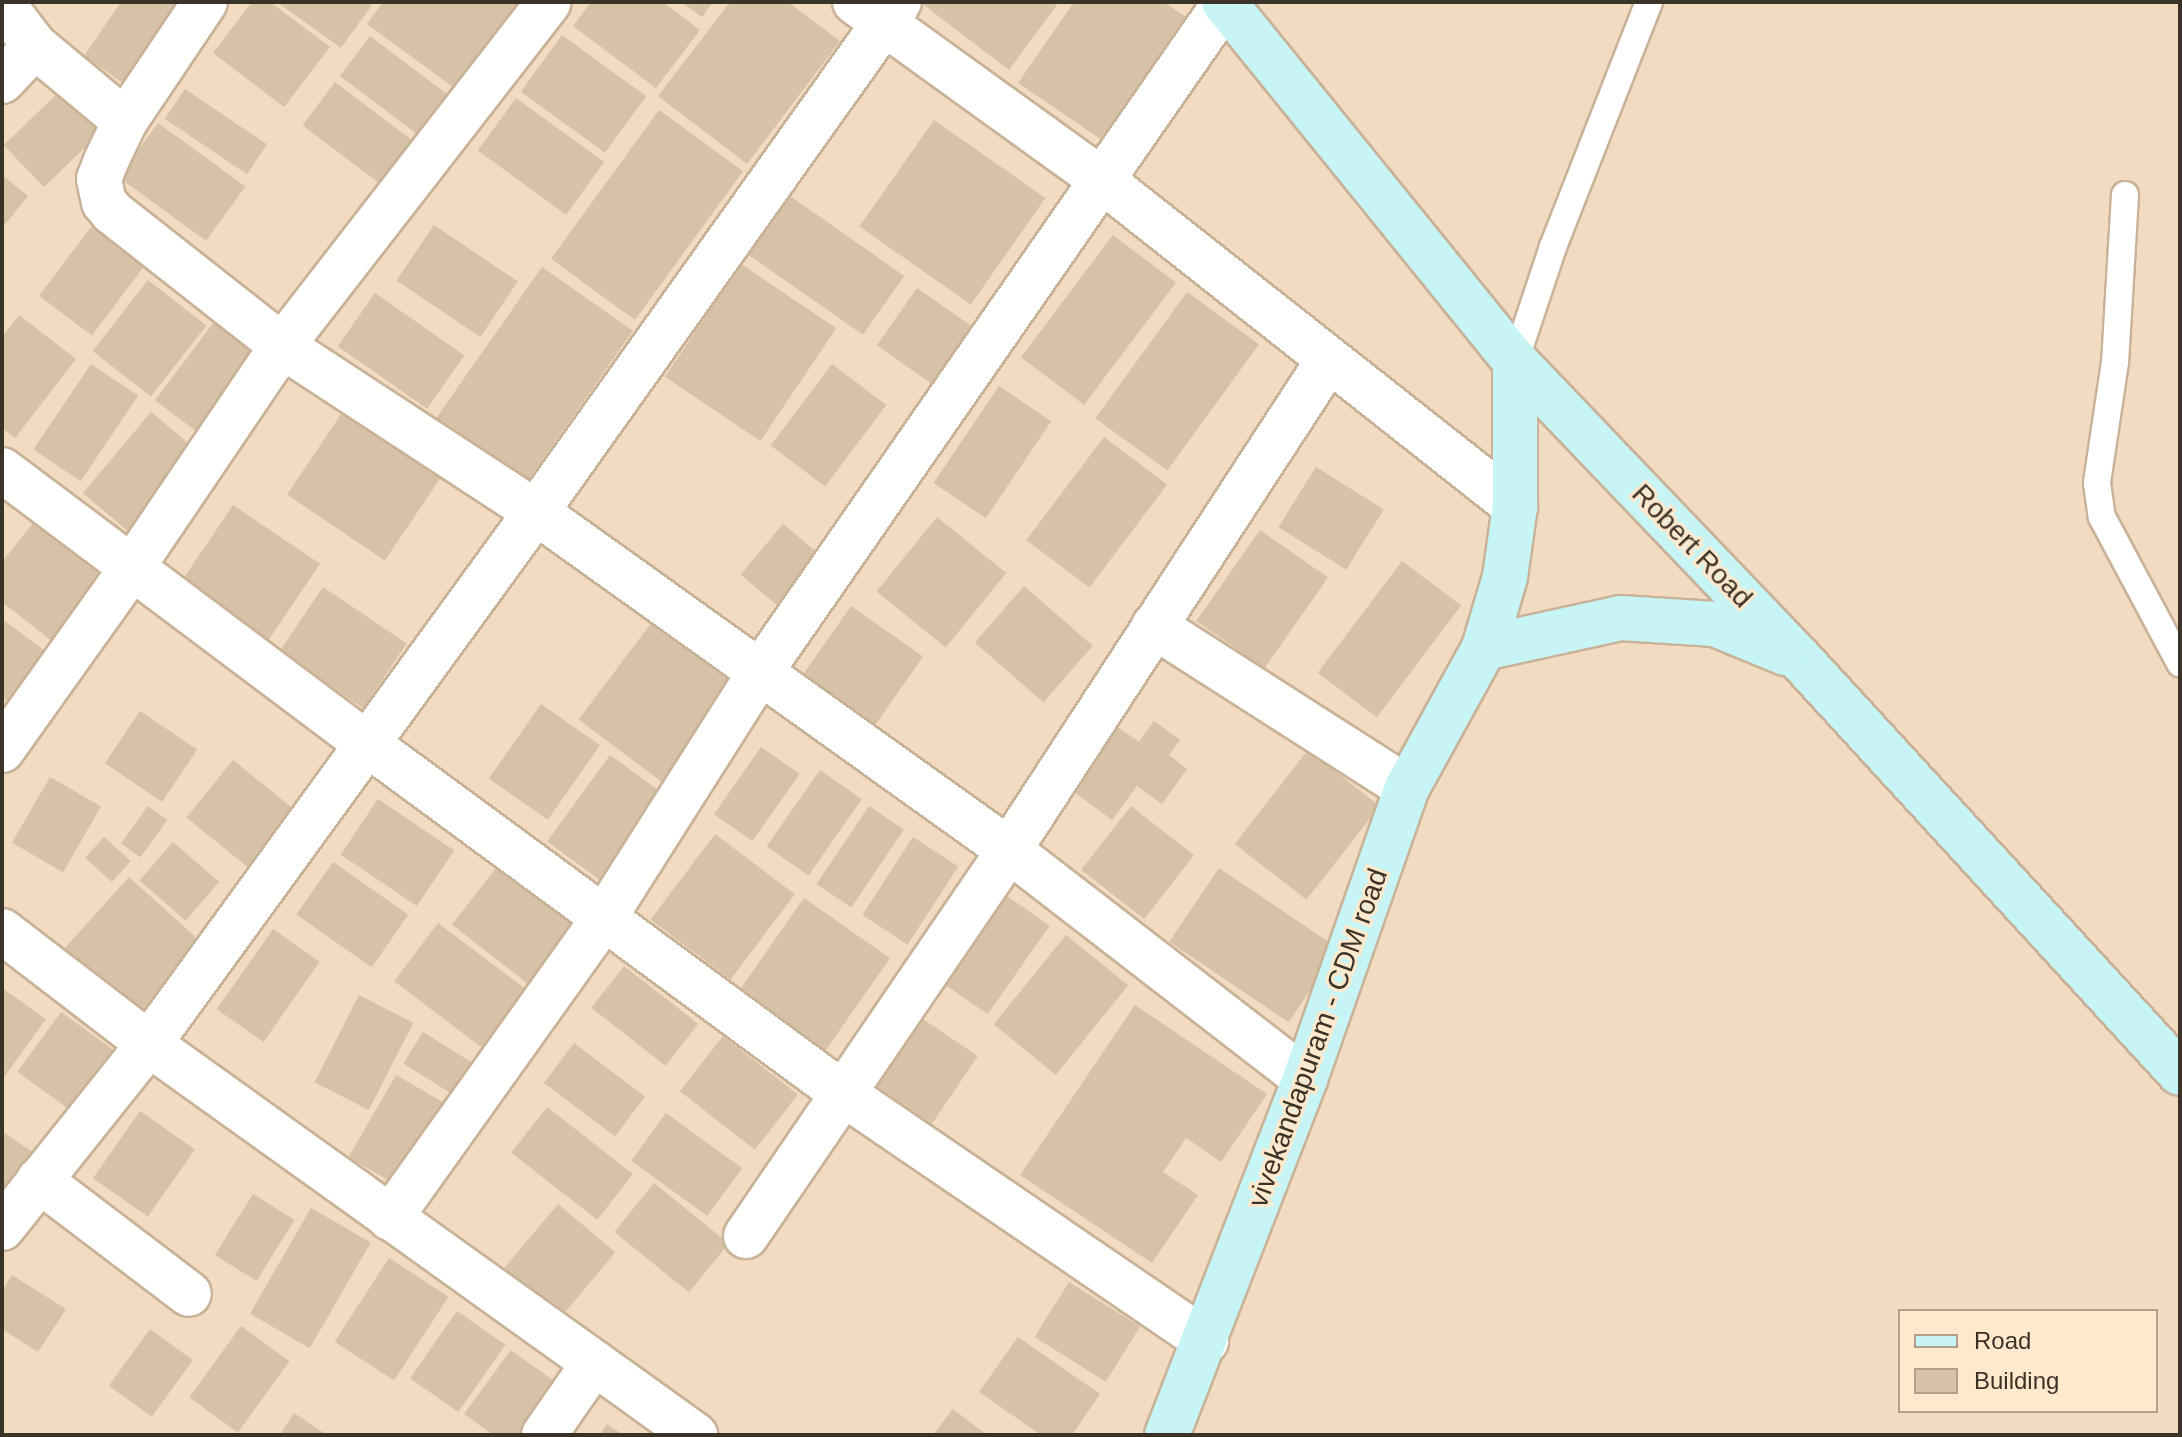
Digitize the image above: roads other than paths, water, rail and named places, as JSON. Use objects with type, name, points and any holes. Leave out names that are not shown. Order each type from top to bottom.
[{"type":"street","points":[[205,2],[125,121],[99,179],[104,202],[112,212],[282,346],[536,512],[1009,850],[1305,1079]]},
{"type":"street","points":[[2,750],[131,569],[282,346],[549,2]]},
{"type":"street","points":[[390,1218],[604,918],[761,671],[1224,2]]},
{"type":"street","name":"Robert Road","points":[[1224,2],[1515,361],[1799,658],[2180,1073]]},
{"type":"street","points":[[2,3],[35,46],[125,121]]},
{"type":"street","points":[[2,1228],[149,1044],[536,512],[879,9],[1515,506]]},
{"type":"street","points":[[2,81],[35,46]]},
{"type":"street","points":[[746,1236],[841,1092],[1009,850],[1328,361]]},
{"type":"street","name":"vivekandapuram - CDM road","points":[[1167,1435],[1305,1079],[1407,788],[1484,648],[1505,577],[1515,506],[1515,361]]},
{"type":"street","points":[[2,470],[131,569],[841,1092],[1206,1341]]},
{"type":"street","points":[[1484,648],[1621,618],[1715,624],[1799,658]]},
{"type":"street","points":[[1154,626],[1407,788]]},
{"type":"street","points":[[2,931],[149,1044],[695,1435]]},
{"type":"street","points":[[39,1180],[189,1294]]},
{"type":"street","points":[[544,1435],[594,1363]]},
{"type":"lane","points":[[1515,361],[1553,247],[1649,2]]},
{"type":"lane","points":[[2125,195],[2115,362],[2097,483],[2102,517],[2180,663]]}]
